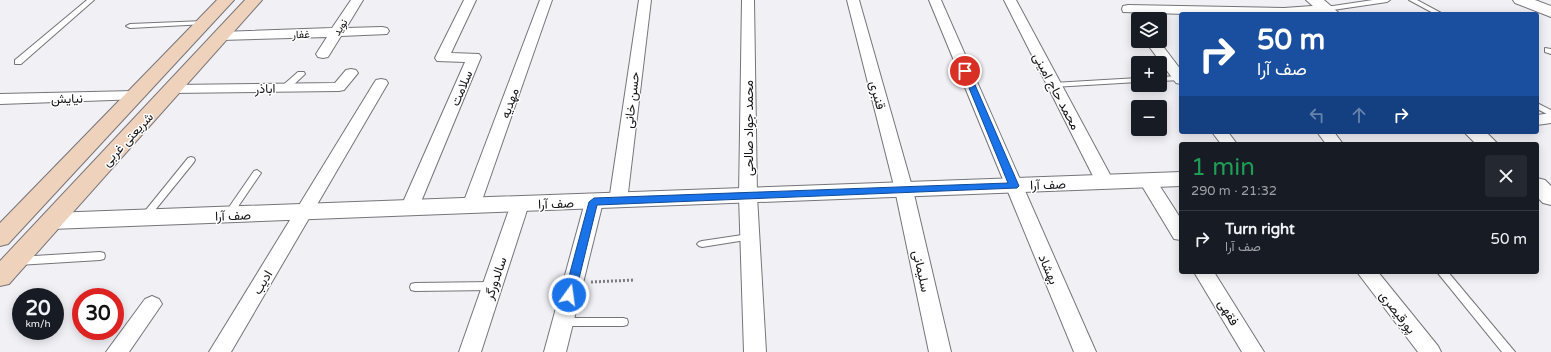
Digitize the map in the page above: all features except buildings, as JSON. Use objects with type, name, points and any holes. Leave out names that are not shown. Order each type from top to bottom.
[{"type":"main road","name":"شریعتی غربی","points":[[4,230],[226,0]]},
{"type":"main road","name":"شریعتی غربی","points":[[0,277],[254,0]]},
{"type":"street","name":"نوید","points":[[323,54],[357,0]]},
{"type":"street","name":"سلامت","points":[[410,209],[474,57],[442,58],[470,0]]},
{"type":"street","name":"مهدیه","points":[[471,206],[546,0]]},
{"type":"street","name":"حسن خانی","points":[[618,201],[644,0]]},
{"type":"street","name":"محمد جواد صالحی","points":[[748,0],[748,196],[755,352]]},
{"type":"street","name":"قنبری","points":[[853,0],[904,190]]},
{"type":"street","name":"بهشاد","points":[[935,0],[1085,352]]},
{"type":"street","name":"محمد حاج امینی","points":[[1010,0],[1053,85],[1105,182]]},
{"type":"street","points":[[1172,0],[1181,10]]},
{"type":"street","points":[[1521,0],[1551,12]]},
{"type":"street","points":[[1544,0],[1551,3]]},
{"type":"street","points":[[1125,5],[1181,10],[1233,12],[1284,12],[1324,8]]},
{"type":"street","name":"غفار","points":[[221,36],[382,31]]},
{"type":"street","points":[[1157,48],[1179,78]]},
{"type":"street","name":"اباذر","points":[[172,89],[339,87],[351,74]]},
{"type":"street","name":"ادیب","points":[[220,352],[381,83]]},
{"type":"street","name":"نیایش","points":[[0,99],[135,96]]},
{"type":"street","points":[[1539,120],[1551,118]]},
{"type":"street","points":[[1327,134],[1333,142]]},
{"type":"street","points":[[1476,134],[1486,142]]},
{"type":"street","name":"صف آرا","points":[[51,221],[143,219],[1179,179]]},
{"type":"street","points":[[1148,180],[1179,231]]},
{"type":"street","points":[[1539,187],[1551,198]]},
{"type":"street","name":"سلیمانی","points":[[904,190],[940,352]]},
{"type":"street","points":[[555,352],[594,202]]},
{"type":"street","name":"سالدورگر","points":[[470,352],[520,204]]},
{"type":"street","name":"فقهی","points":[[1205,274],[1253,352]]},
{"type":"street","name":"پورقیصری","points":[[1369,274],[1430,352]]},
{"type":"street","points":[[117,352],[152,304]]},
{"type":"lane","points":[[18,62],[91,0]]},
{"type":"lane","points":[[1324,8],[1387,0]]},
{"type":"lane","points":[[1412,0],[1436,12]]},
{"type":"lane","points":[[130,26],[204,23]]},
{"type":"lane","points":[[285,88],[301,74]]},
{"type":"lane","points":[[1167,79],[1179,79]]},
{"type":"lane","points":[[1053,85],[1131,80]]},
{"type":"lane","points":[[1539,106],[1551,114]]},
{"type":"lane","points":[[143,219],[190,160]]},
{"type":"lane","points":[[228,215],[257,173]]},
{"type":"lane","points":[[702,244],[749,237]]},
{"type":"lane","points":[[15,261],[100,256]]},
{"type":"lane","points":[[1444,274],[1509,352]]},
{"type":"lane","points":[[415,287],[492,286]]},
{"type":"lane","points":[[563,322],[623,322]]},
{"type":"path","points":[[573,282],[635,280]]},
{"type":"route","points":[[569,295],[594,202],[1014,186],[965,71]]}]
